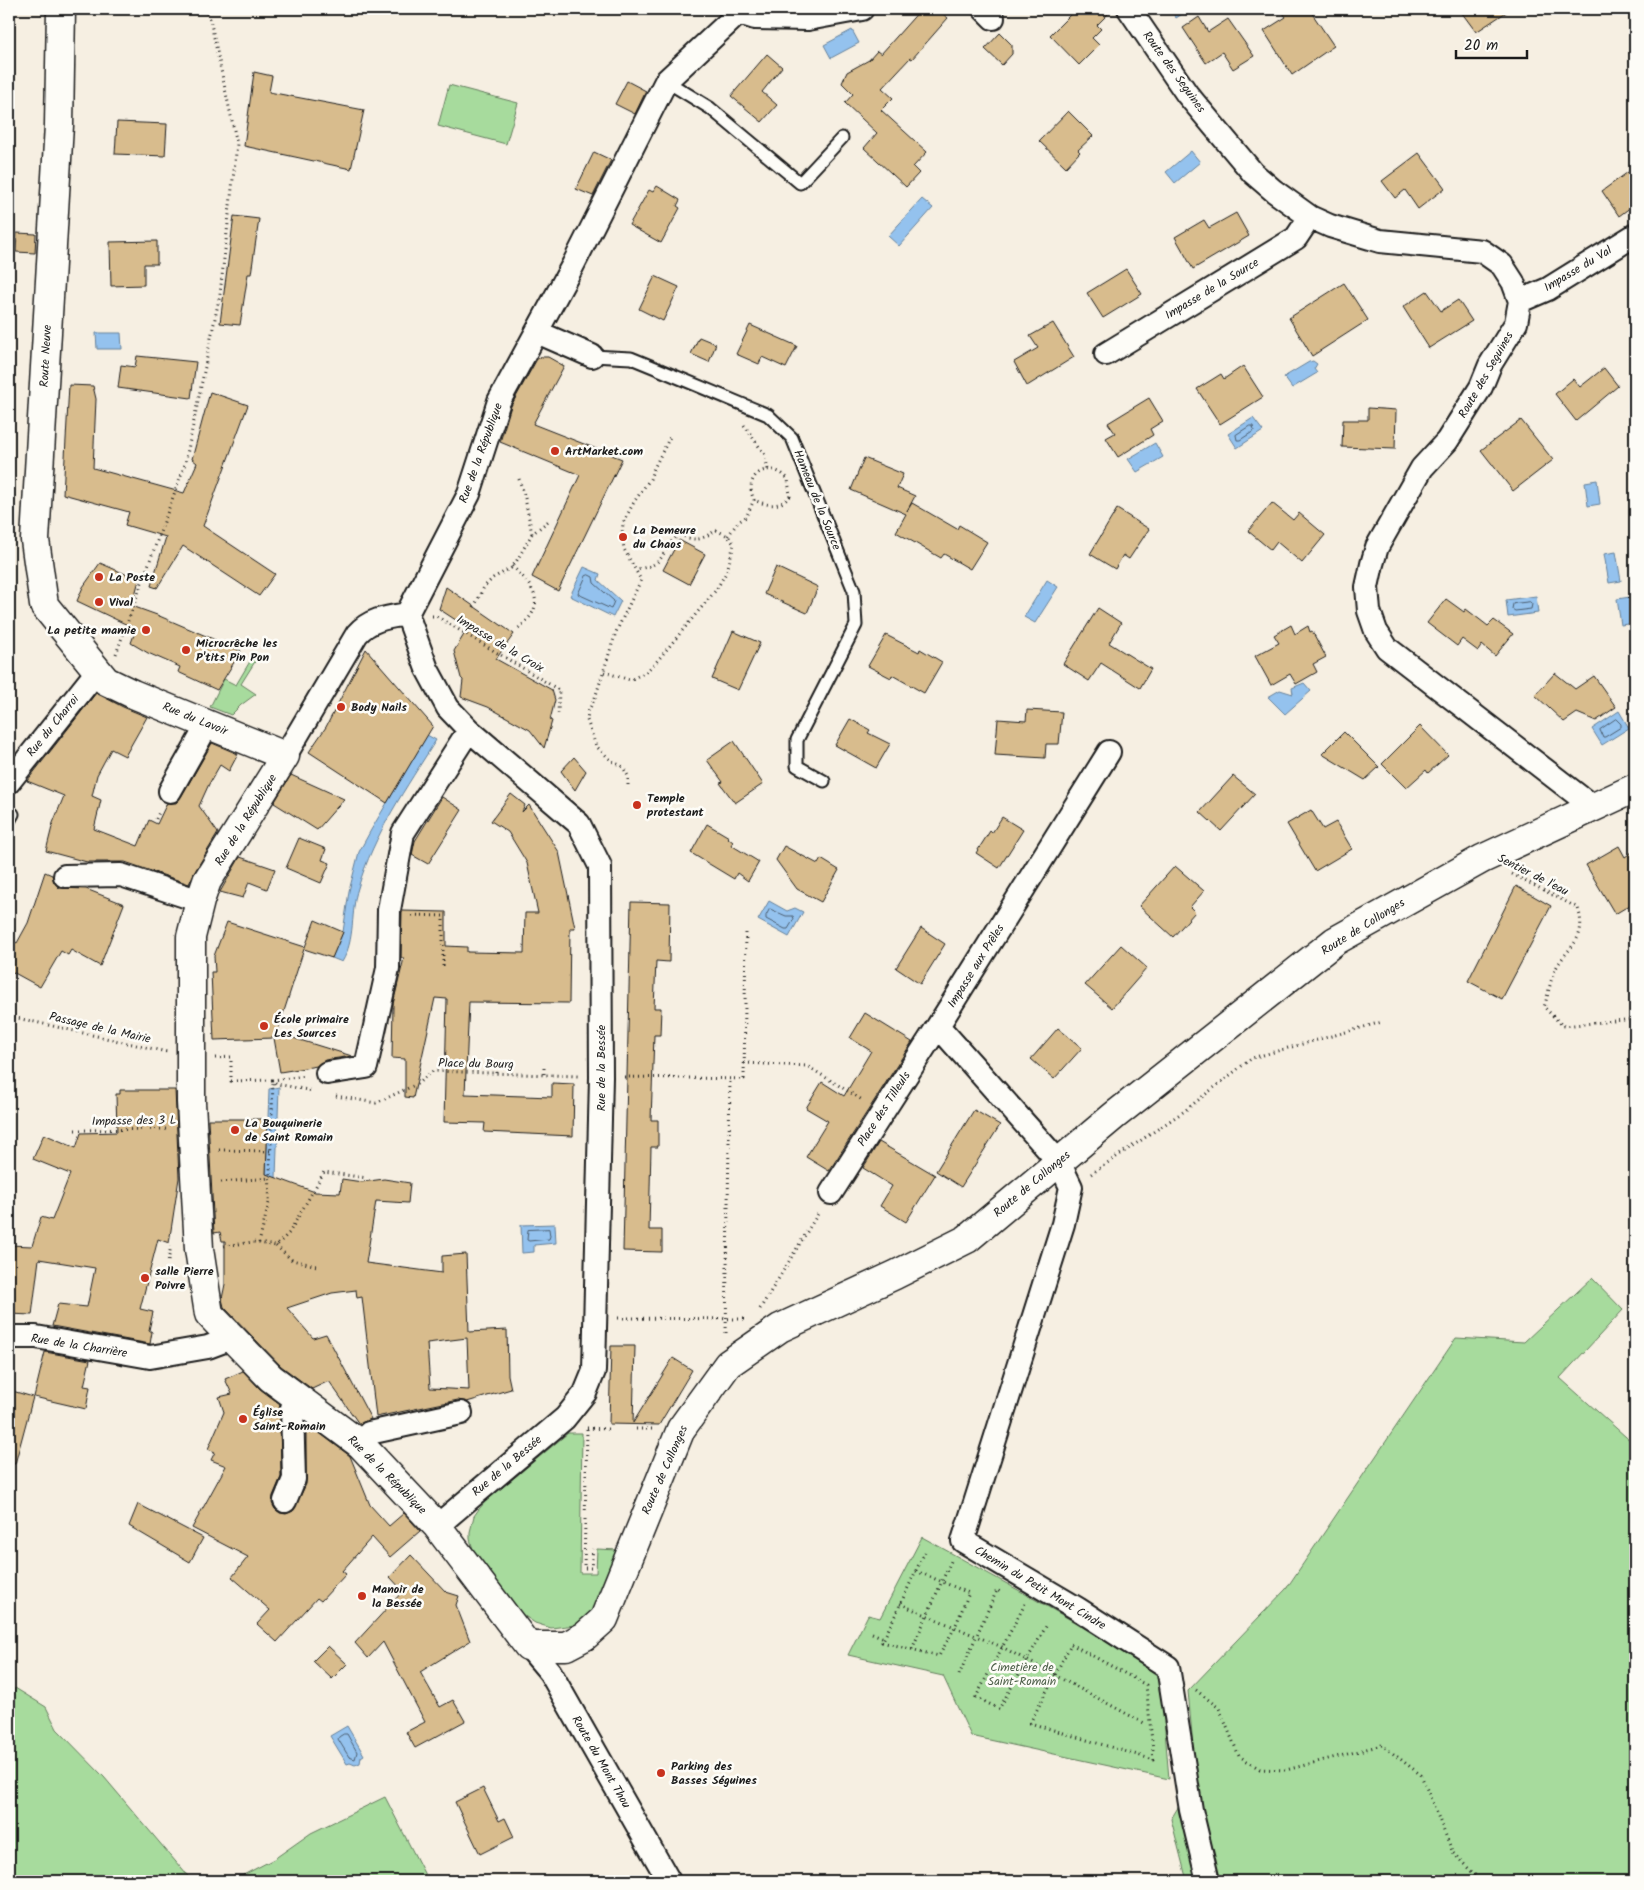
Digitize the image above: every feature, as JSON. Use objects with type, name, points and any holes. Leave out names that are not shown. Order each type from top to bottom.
[{"type":"main road","name":"Route Neuve","points":[[60,9],[59,125],[35,540],[44,605],[102,676]]},
{"type":"main road","name":"Rue du Lavoir","points":[[102,676],[208,724],[285,756]]},
{"type":"main road","name":"Rue de la République","points":[[285,756],[207,881],[191,937],[193,1139],[199,1249],[209,1314],[271,1378],[360,1444],[437,1526],[528,1646]]},
{"type":"main road","name":"Route de Collonges","points":[[528,1646],[566,1646],[585,1636],[604,1619],[681,1429],[728,1364],[780,1328],[895,1275],[967,1239],[1265,995],[1335,941],[1482,859],[1635,788]]},
{"type":"street","points":[[741,11],[755,18],[808,19],[862,9]]},
{"type":"street","name":"Route des Seguines","points":[[1129,9],[1187,94],[1253,173],[1274,192],[1310,216],[1330,226],[1380,241],[1482,251],[1502,265],[1513,282],[1520,301],[1516,323],[1490,364],[1481,387],[1447,441],[1422,468],[1377,546],[1368,587],[1369,611],[1376,630],[1387,648],[1593,807]]},
{"type":"street","name":"Rue de la République","points":[[285,756],[362,628],[382,617],[407,614],[469,494],[499,401],[573,265],[666,81],[741,11]]},
{"type":"street","name":"Impasse de la Source","points":[[1106,354],[1296,238],[1310,216]]},
{"type":"street","name":"Impasse du Val","points":[[1520,301],[1548,289],[1635,235]]},
{"type":"street","name":"Hameau de la Source","points":[[537,332],[592,356]]},
{"type":"street","name":"Rue de la Bessée","points":[[407,614],[427,669],[448,708],[469,730],[579,824],[600,866],[601,1077],[594,1371],[585,1393],[565,1418],[437,1526]]},
{"type":"street","name":"Rue du Charroi","points":[[9,782],[102,676]]},
{"type":"street","points":[[170,791],[208,724]]},
{"type":"street","points":[[327,1073],[366,1067],[388,968],[389,910],[402,833],[469,730]]},
{"type":"street","name":"Impasse aux Prêles","points":[[938,1026],[1109,752]]},
{"type":"street","points":[[65,876],[121,876],[200,901]]},
{"type":"street","points":[[938,1026],[1059,1162],[1071,1188]]},
{"type":"street","name":"Place des Tilleuls","points":[[831,1193],[938,1026]]},
{"type":"street","name":"Chemin du Petit Mont Cindre","points":[[1071,1188],[1063,1224],[963,1541],[1078,1609],[1168,1668]]},
{"type":"street","name":"Rue de la Charrière","points":[[9,1337],[36,1337],[150,1357],[208,1346],[232,1338]]},
{"type":"street","points":[[285,1501],[294,1479],[292,1408],[297,1397]]},
{"type":"street","points":[[360,1444],[369,1433],[461,1413]]},
{"type":"street","name":"Route du Mont Thou","points":[[528,1646],[550,1672],[669,1881]]},
{"type":"street","points":[[1168,1668],[1191,1810],[1208,1881]]},
{"type":"lane","points":[[666,81],[710,108],[800,183],[842,138]]},
{"type":"lane","name":"Hameau de la Source","points":[[592,356],[631,358],[653,366],[768,416],[792,438],[854,591],[856,625],[798,740],[797,766],[824,782]]},
{"type":"lane","points":[[9,812],[13,814],[9,821]]},
{"type":"path","points":[[102,676],[185,464],[220,294],[237,144],[210,19],[205,9]]},
{"type":"path","points":[[744,425],[765,455],[768,470]]},
{"type":"path","points":[[628,785],[628,776],[623,767],[612,761],[596,746],[588,720],[588,712],[604,672],[616,632],[641,580],[624,549],[623,523],[634,502],[650,479],[671,435]]},
{"type":"path","points":[[777,470],[788,480],[790,496],[785,501],[772,506],[754,500],[751,493],[753,479],[758,473],[777,470]]},
{"type":"path","points":[[518,479],[525,498],[532,534]]},
{"type":"path","points":[[728,536],[738,522],[746,517],[754,500]]},
{"type":"path","points":[[474,607],[484,587],[493,578],[512,566],[532,534],[551,519]]},
{"type":"path","points":[[604,672],[630,680],[646,672],[716,590],[723,577],[734,544],[728,536],[716,530],[706,537],[694,540],[680,535],[673,538],[662,558],[656,564],[647,568],[635,569]]},
{"type":"path","points":[[512,566],[535,593],[536,603],[525,623],[516,630]]},
{"type":"path","name":"Impasse de la Croix","points":[[407,614],[436,616],[558,690],[558,714]]},
{"type":"path","name":"Sentier de l'eau","points":[[1482,859],[1578,908],[1582,921],[1579,937],[1555,970],[1544,1008],[1563,1026],[1635,1019]]},
{"type":"path","points":[[408,915],[443,916],[443,967]]},
{"type":"path","points":[[614,1077],[744,1078],[746,931]]},
{"type":"path","name":"Passage de la Mairie","points":[[9,1024],[13,1017],[191,1058]]},
{"type":"path","points":[[1071,1188],[1183,1112],[1252,1058],[1382,1022]]},
{"type":"path","points":[[191,1058],[231,1058],[231,1082],[272,1080],[327,1073]]},
{"type":"path","points":[[744,1063],[807,1066],[865,1102]]},
{"type":"path","points":[[433,1067],[433,1072]]},
{"type":"path","points":[[496,1067],[496,1073]]},
{"type":"path","points":[[544,1068],[544,1074]]},
{"type":"path","name":"Place du Bourg","points":[[333,1096],[364,1099],[376,1103],[417,1084],[433,1072],[576,1076]]},
{"type":"path","points":[[726,1337],[730,1078]]},
{"type":"path","points":[[272,1080],[277,1084],[314,1092]]},
{"type":"path","points":[[259,1243],[270,1202],[272,1080]]},
{"type":"path","name":"Impasse des 3 L","points":[[75,1130],[193,1139],[271,1152]]},
{"type":"path","points":[[276,1246],[288,1233],[324,1172],[367,1178]]},
{"type":"path","points":[[196,1184],[270,1178]]},
{"type":"path","points":[[759,1311],[831,1193]]},
{"type":"path","points":[[168,1261],[173,1240]]},
{"type":"path","points":[[223,1246],[254,1242],[276,1246],[292,1260],[318,1266]]},
{"type":"path","points":[[619,1318],[754,1320]]},
{"type":"path","points":[[565,1418],[574,1427],[609,1428]]},
{"type":"path","points":[[587,1428],[584,1568],[592,1568],[593,1549]]},
{"type":"path","points":[[636,1429],[657,1429]]},
{"type":"path","points":[[916,1571],[969,1593],[940,1656],[882,1642],[925,1552]]},
{"type":"path","points":[[912,1649],[954,1554]]},
{"type":"path","points":[[1036,1584],[976,1697],[999,1709],[1048,1623]]},
{"type":"path","points":[[959,1675],[997,1590]]},
{"type":"path","points":[[900,1604],[1002,1647],[1144,1723]]},
{"type":"path","points":[[872,1634],[884,1638]]},
{"type":"path","points":[[1071,1644],[1146,1685],[1154,1760],[1030,1723],[1055,1676],[1071,1644]]},
{"type":"path","points":[[1168,1668],[1219,1708],[1239,1756],[1260,1768],[1286,1770],[1382,1746],[1421,1775],[1453,1853],[1481,1881]]},
{"type":"green space","points":[[449,85],[518,103],[506,144],[438,126]]},
{"type":"green space","points":[[252,658],[256,660],[241,684],[256,694],[231,715],[210,707],[224,679],[236,685]]},
{"type":"green space","points":[[1592,1278],[1623,1310],[1560,1378],[1635,1445],[1635,1881],[1187,1881],[1171,1819],[1196,1778],[1188,1691],[1286,1589],[1456,1338],[1524,1342]]},
{"type":"green space","points":[[568,1433],[582,1433],[580,1573],[596,1573],[597,1549],[618,1550],[598,1605],[575,1625],[551,1628],[535,1623],[520,1613],[474,1553],[470,1532],[474,1516],[485,1502]]},
{"type":"green space","name":"Cimetière de Saint-Romain","points":[[922,1537],[1160,1671],[1169,1779],[971,1736],[943,1676],[848,1655],[868,1615],[880,1618]]},
{"type":"green space","points":[[15,1688],[46,1707],[57,1729],[104,1777],[192,1881],[9,1881],[9,1710]]},
{"type":"green space","points":[[385,1797],[428,1881],[232,1881],[274,1859],[311,1833]]},
{"type":"water","points":[[1170,9],[1190,9],[1176,18]]},
{"type":"water","points":[[852,30],[859,43],[831,58],[824,45]]},
{"type":"water","points":[[1191,151],[1200,162],[1175,183],[1166,172]]},
{"type":"water","points":[[922,199],[933,208],[899,246],[888,236]]},
{"type":"water","points":[[96,333],[121,333],[122,349],[97,349]]},
{"type":"water","points":[[1313,361],[1317,364],[1314,369],[1317,373],[1292,388],[1284,377]]},
{"type":"water","points":[[1253,418],[1263,431],[1237,448],[1228,434]]},
{"type":"water","points":[[1155,443],[1163,457],[1137,472],[1128,459]]},
{"type":"water","points":[[1597,480],[1600,504],[1588,506],[1585,482]]},
{"type":"water","points":[[1616,552],[1621,581],[1609,583],[1604,554]]},
{"type":"water","points":[[584,567],[600,574],[598,580],[621,601],[613,617],[570,596]]},
{"type":"water","points":[[1047,580],[1058,587],[1035,623],[1024,617]]},
{"type":"water","points":[[1536,596],[1538,613],[1508,617],[1506,600]]},
{"type":"water","points":[[1630,597],[1634,623],[1621,625],[1617,599]]},
{"type":"water","points":[[1304,683],[1311,691],[1285,714],[1268,697],[1280,690],[1293,694],[1292,688]]},
{"type":"water","points":[[1619,711],[1629,728],[1602,745],[1592,729]]},
{"type":"water","points":[[427,735],[436,740],[382,830],[365,868],[358,888],[351,935],[346,953],[342,962],[332,958],[343,932],[349,891],[359,852]]},
{"type":"water","points":[[769,901],[787,911],[795,908],[803,912],[789,937],[758,920]]},
{"type":"water","points":[[279,1087],[276,1178],[265,1204],[269,1089]]},
{"type":"water","points":[[555,1224],[556,1243],[534,1245],[534,1252],[522,1253],[521,1225]]},
{"type":"water","points":[[347,1726],[364,1755],[361,1757],[360,1763],[355,1765],[347,1764],[330,1736]]},
{"type":"building","points":[[921,9],[937,9],[948,18],[912,59],[910,58],[882,88],[893,98],[881,110],[927,152],[913,167],[919,173],[906,187],[864,148],[877,133],[845,103],[853,94],[842,83],[847,72],[869,60],[877,51],[881,54]]},
{"type":"building","points":[[1076,9],[1113,9],[1097,25],[1101,29],[1092,38],[1099,45],[1079,65],[1050,35]]},
{"type":"building","points":[[1280,9],[1309,9],[1334,46],[1292,75],[1264,31],[1286,17]]},
{"type":"building","points":[[1459,9],[1511,9],[1476,32]]},
{"type":"building","points":[[1199,17],[1208,32],[1228,19],[1254,56],[1233,69],[1222,52],[1206,63],[1183,28]]},
{"type":"building","points":[[1000,33],[1012,45],[1012,54],[1002,65],[985,49]]},
{"type":"building","points":[[767,54],[782,67],[762,92],[777,105],[762,122],[731,96]]},
{"type":"building","points":[[254,72],[272,76],[269,92],[364,110],[351,169],[244,146]]},
{"type":"building","points":[[627,81],[646,91],[635,114],[615,104]]},
{"type":"building","points":[[1068,111],[1093,136],[1078,150],[1080,152],[1066,167],[1039,141]]},
{"type":"building","points":[[117,122],[167,124],[165,156],[115,154]]},
{"type":"building","points":[[594,152],[611,160],[593,196],[576,189]]},
{"type":"building","points":[[1419,153],[1445,188],[1418,209],[1405,190],[1395,198],[1382,181]]},
{"type":"building","points":[[1635,167],[1635,204],[1619,216],[1602,191]]},
{"type":"building","points":[[657,186],[680,200],[677,206],[680,208],[661,243],[629,225],[649,190],[653,192]]},
{"type":"building","points":[[1236,213],[1249,236],[1193,269],[1175,237],[1204,220],[1209,228]]},
{"type":"building","points":[[234,216],[259,219],[251,274],[248,274],[240,325],[220,323]]},
{"type":"building","points":[[17,233],[36,234],[35,253],[16,252]]},
{"type":"building","points":[[157,241],[157,264],[144,264],[144,285],[111,286],[110,242]]},
{"type":"building","points":[[1126,269],[1142,294],[1103,318],[1087,293]]},
{"type":"building","points":[[655,276],[679,287],[663,321],[639,309]]},
{"type":"building","points":[[1344,283],[1368,320],[1312,356],[1289,318]]},
{"type":"building","points":[[1427,291],[1441,311],[1458,300],[1472,321],[1429,348],[1403,307]]},
{"type":"building","points":[[1053,323],[1074,357],[1027,386],[1014,362],[1038,348],[1030,336]]},
{"type":"building","points":[[750,325],[797,346],[786,368],[762,357],[759,364],[736,354]]},
{"type":"building","points":[[699,337],[716,344],[709,362],[691,354]]},
{"type":"building","points":[[137,356],[196,362],[191,398],[118,388],[121,365],[135,367]]},
{"type":"building","points":[[548,357],[564,366],[533,424],[622,459],[558,591],[532,577],[580,475],[500,442],[511,406],[537,359]]},
{"type":"building","points":[[1243,366],[1263,397],[1220,424],[1197,389],[1221,374],[1224,379]]},
{"type":"building","points":[[1604,368],[1618,386],[1576,421],[1555,394],[1573,379],[1580,387]]},
{"type":"building","points":[[69,385],[93,386],[96,399],[93,468],[184,493],[197,463],[192,459],[210,392],[248,405],[203,526],[275,574],[259,596],[183,546],[157,588],[151,586],[166,537],[125,525],[129,512],[63,494]]},
{"type":"building","points":[[1149,398],[1163,421],[1150,429],[1153,435],[1118,457],[1106,438],[1115,433],[1108,423]]},
{"type":"building","points":[[1368,408],[1396,410],[1395,449],[1342,447],[1343,420],[1368,420]]},
{"type":"building","points":[[1521,420],[1553,460],[1513,491],[1481,450]]},
{"type":"building","points":[[864,458],[903,474],[897,488],[915,496],[907,511],[912,503],[957,529],[959,525],[987,542],[970,569],[944,554],[941,558],[896,532],[906,514],[851,490]]},
{"type":"building","points":[[1272,503],[1293,520],[1299,513],[1325,535],[1302,563],[1277,542],[1271,550],[1248,531]]},
{"type":"building","points":[[1117,509],[1149,529],[1129,559],[1123,555],[1115,569],[1090,554]]},
{"type":"building","points":[[679,540],[705,554],[689,584],[663,570]]},
{"type":"building","points":[[100,563],[139,580],[132,606],[241,651],[217,690],[178,672],[180,667],[148,653],[131,643],[136,629],[77,601],[83,587]]},
{"type":"building","points":[[776,567],[818,587],[807,613],[764,594]]},
{"type":"building","points":[[446,587],[514,634],[496,659],[552,690],[555,700],[550,720],[552,721],[544,748],[530,730],[488,707],[461,697],[463,680],[454,651],[468,628],[439,609]]},
{"type":"building","points":[[1446,599],[1464,612],[1466,609],[1488,626],[1494,620],[1513,634],[1495,656],[1482,645],[1478,651],[1462,639],[1457,646],[1427,623]]},
{"type":"building","points":[[1098,608],[1121,623],[1109,643],[1151,669],[1140,688],[1101,663],[1089,681],[1063,664]]},
{"type":"building","points":[[1291,625],[1295,634],[1308,626],[1326,657],[1313,664],[1317,672],[1296,684],[1290,674],[1271,685],[1255,656],[1279,643],[1274,635]]},
{"type":"building","points":[[733,631],[760,643],[738,690],[712,679]]},
{"type":"building","points":[[886,635],[919,652],[920,649],[942,662],[924,693],[892,675],[891,678],[868,666]]},
{"type":"building","points":[[366,649],[433,726],[387,803],[309,752],[326,727]]},
{"type":"building","points":[[1555,673],[1575,689],[1594,676],[1616,707],[1596,721],[1577,713],[1564,722],[1535,695]]},
{"type":"building","points":[[96,693],[147,717],[125,756],[111,749],[97,775],[92,796],[101,800],[94,829],[138,846],[149,820],[157,824],[167,803],[176,803],[181,797],[212,743],[238,754],[229,771],[220,765],[199,806],[218,833],[189,884],[125,862],[87,862],[46,851],[53,823],[64,796],[27,781]]},
{"type":"building","points":[[1027,710],[1062,712],[1059,744],[1046,744],[1045,758],[995,755],[998,719],[1026,721]]},
{"type":"building","points":[[850,719],[870,730],[868,733],[890,744],[876,768],[835,745]]},
{"type":"building","points":[[1420,726],[1448,755],[1428,773],[1426,770],[1406,788],[1382,764]]},
{"type":"building","points":[[1344,732],[1379,767],[1365,780],[1322,754]]},
{"type":"building","points":[[734,741],[763,784],[735,803],[720,783],[723,782],[707,760]]},
{"type":"building","points":[[574,757],[586,771],[575,790],[561,771]]},
{"type":"building","points":[[291,775],[344,799],[317,830],[274,803]]},
{"type":"building","points":[[1233,776],[1255,794],[1221,831],[1200,812]]},
{"type":"building","points":[[511,794],[525,805],[522,812],[529,805],[559,852],[575,928],[570,928],[569,1003],[469,1002],[465,1094],[552,1097],[552,1083],[574,1084],[573,1136],[484,1132],[485,1123],[444,1122],[447,999],[435,998],[413,1098],[405,1097],[405,1059],[392,1058],[393,1004],[404,958],[401,958],[402,911],[446,912],[446,946],[467,947],[467,952],[524,953],[525,913],[538,913],[527,863],[508,832],[491,821]]},
{"type":"building","points":[[442,797],[462,810],[428,864],[412,855],[415,841]]},
{"type":"building","points":[[1311,810],[1323,829],[1336,822],[1352,849],[1315,871],[1287,824]]},
{"type":"building","points":[[1002,817],[1023,830],[999,868],[976,853],[990,831],[992,833]]},
{"type":"building","points":[[707,824],[729,837],[733,842],[731,845],[759,862],[748,881],[737,873],[734,879],[691,853]]},
{"type":"building","points":[[299,838],[326,849],[322,860],[330,863],[321,883],[286,868]]},
{"type":"building","points":[[784,846],[818,864],[821,859],[839,870],[821,902],[797,889],[776,860]]},
{"type":"building","points":[[1619,846],[1625,857],[1635,850],[1635,902],[1615,914],[1586,865]]},
{"type":"building","points":[[240,857],[275,869],[267,889],[249,882],[243,898],[220,892]]},
{"type":"building","points":[[1175,866],[1204,891],[1190,907],[1195,912],[1173,937],[1139,906]]},
{"type":"building","points":[[45,872],[52,875],[54,882],[59,888],[86,889],[124,904],[100,966],[71,950],[68,955],[61,951],[40,987],[9,970],[9,938],[17,943],[28,923]]},
{"type":"building","points":[[1516,886],[1551,906],[1502,999],[1468,981]]},
{"type":"building","points":[[631,902],[670,903],[669,962],[656,961],[654,1008],[661,1008],[660,1035],[654,1035],[651,1120],[658,1120],[658,1147],[651,1147],[649,1230],[662,1230],[662,1252],[623,1251]]},
{"type":"building","points":[[315,920],[343,932],[332,958],[304,949],[277,1033],[352,1056],[325,1060],[317,1066],[280,1072],[274,1038],[214,1040],[211,972],[215,972],[214,956],[227,922],[305,947]]},
{"type":"building","points":[[921,928],[945,944],[920,984],[896,968]]},
{"type":"building","points":[[1121,945],[1147,968],[1112,1008],[1085,985]]},
{"type":"building","points":[[865,1013],[912,1042],[829,1171],[806,1157],[828,1121],[806,1108],[822,1082],[844,1096],[871,1051],[850,1038]]},
{"type":"building","points":[[1058,1028],[1082,1048],[1054,1079],[1031,1059]]},
{"type":"building","points":[[120,1090],[175,1090],[179,1178],[169,1243],[158,1239],[140,1309],[153,1312],[149,1330],[152,1332],[150,1344],[52,1326],[58,1304],[87,1307],[95,1268],[39,1259],[32,1315],[9,1314],[9,1245],[32,1246],[41,1217],[52,1220],[70,1174],[33,1159],[44,1134],[76,1148],[81,1133],[117,1132],[116,1094],[120,1094]]},
{"type":"building","points":[[974,1110],[1000,1125],[961,1187],[936,1171]]},
{"type":"building","points":[[208,1119],[268,1119],[266,1174],[315,1192],[340,1193],[342,1179],[362,1182],[384,1179],[410,1183],[408,1203],[376,1201],[366,1263],[442,1273],[442,1256],[466,1254],[469,1332],[507,1330],[508,1375],[511,1389],[467,1402],[458,1400],[376,1417],[362,1297],[357,1298],[356,1290],[332,1293],[287,1308],[313,1338],[326,1334],[371,1419],[359,1424],[329,1381],[312,1389],[281,1366],[224,1307],[222,1299],[225,1284],[225,1241],[222,1241],[220,1232],[214,1233]],"holes":[[[467,1338],[469,1390],[430,1388],[427,1343]]]},
{"type":"building","points":[[879,1142],[935,1175],[906,1222],[880,1206],[892,1186],[863,1168]]},
{"type":"building","points":[[611,1346],[635,1346],[633,1423],[673,1358],[692,1370],[659,1425],[609,1424]]},
{"type":"building","points":[[45,1352],[90,1360],[84,1386],[90,1387],[86,1409],[34,1397]]},
{"type":"building","points":[[243,1371],[260,1389],[280,1404],[281,1477],[273,1496],[272,1503],[275,1509],[280,1513],[286,1514],[293,1511],[306,1484],[306,1423],[350,1456],[370,1505],[389,1526],[404,1513],[420,1531],[390,1557],[372,1537],[342,1571],[346,1574],[321,1601],[317,1598],[277,1642],[257,1624],[270,1610],[232,1577],[248,1557],[192,1528],[226,1466],[211,1460],[215,1452],[208,1449],[224,1412],[219,1397],[232,1394],[225,1379]]},
{"type":"building","points":[[9,1390],[33,1397],[15,1464],[9,1463]]},
{"type":"building","points":[[138,1504],[203,1538],[190,1562],[129,1526]]},
{"type":"building","points":[[411,1555],[446,1592],[459,1596],[456,1605],[470,1641],[420,1672],[440,1707],[453,1700],[465,1721],[415,1748],[406,1732],[425,1722],[383,1642],[368,1658],[355,1643],[403,1591],[390,1577]]},
{"type":"building","points":[[328,1646],[347,1664],[332,1679],[313,1661]]},
{"type":"building","points":[[483,1788],[499,1821],[505,1818],[514,1837],[480,1854],[455,1802]]},
{"type":"place","name":"ArtMarket.com","points":[[555,451]]},
{"type":"place","name":"La Demeure du Chaos","points":[[623,537]]},
{"type":"place","name":"La Poste","points":[[99,577]]},
{"type":"place","name":"Vival","points":[[99,602]]},
{"type":"place","name":"La petite mamie","points":[[146,630]]},
{"type":"place","name":"Microcrêche les P'tits Pin Pon","points":[[186,650]]},
{"type":"place","name":"Body Nails","points":[[341,707]]},
{"type":"place","name":"Temple protestant","points":[[637,805]]},
{"type":"place","name":"École primaire Les Sources","points":[[264,1026]]},
{"type":"place","name":"La Bouquinerie de Saint Romain","points":[[235,1130]]},
{"type":"place","name":"salle Pierre Poivre","points":[[145,1278]]},
{"type":"place","name":"Église Saint-Romain","points":[[243,1419]]},
{"type":"place","name":"Manoir de la Bessée","points":[[362,1596]]},
{"type":"place","name":"Parking des Basses Séguines","points":[[661,1773]]}]
